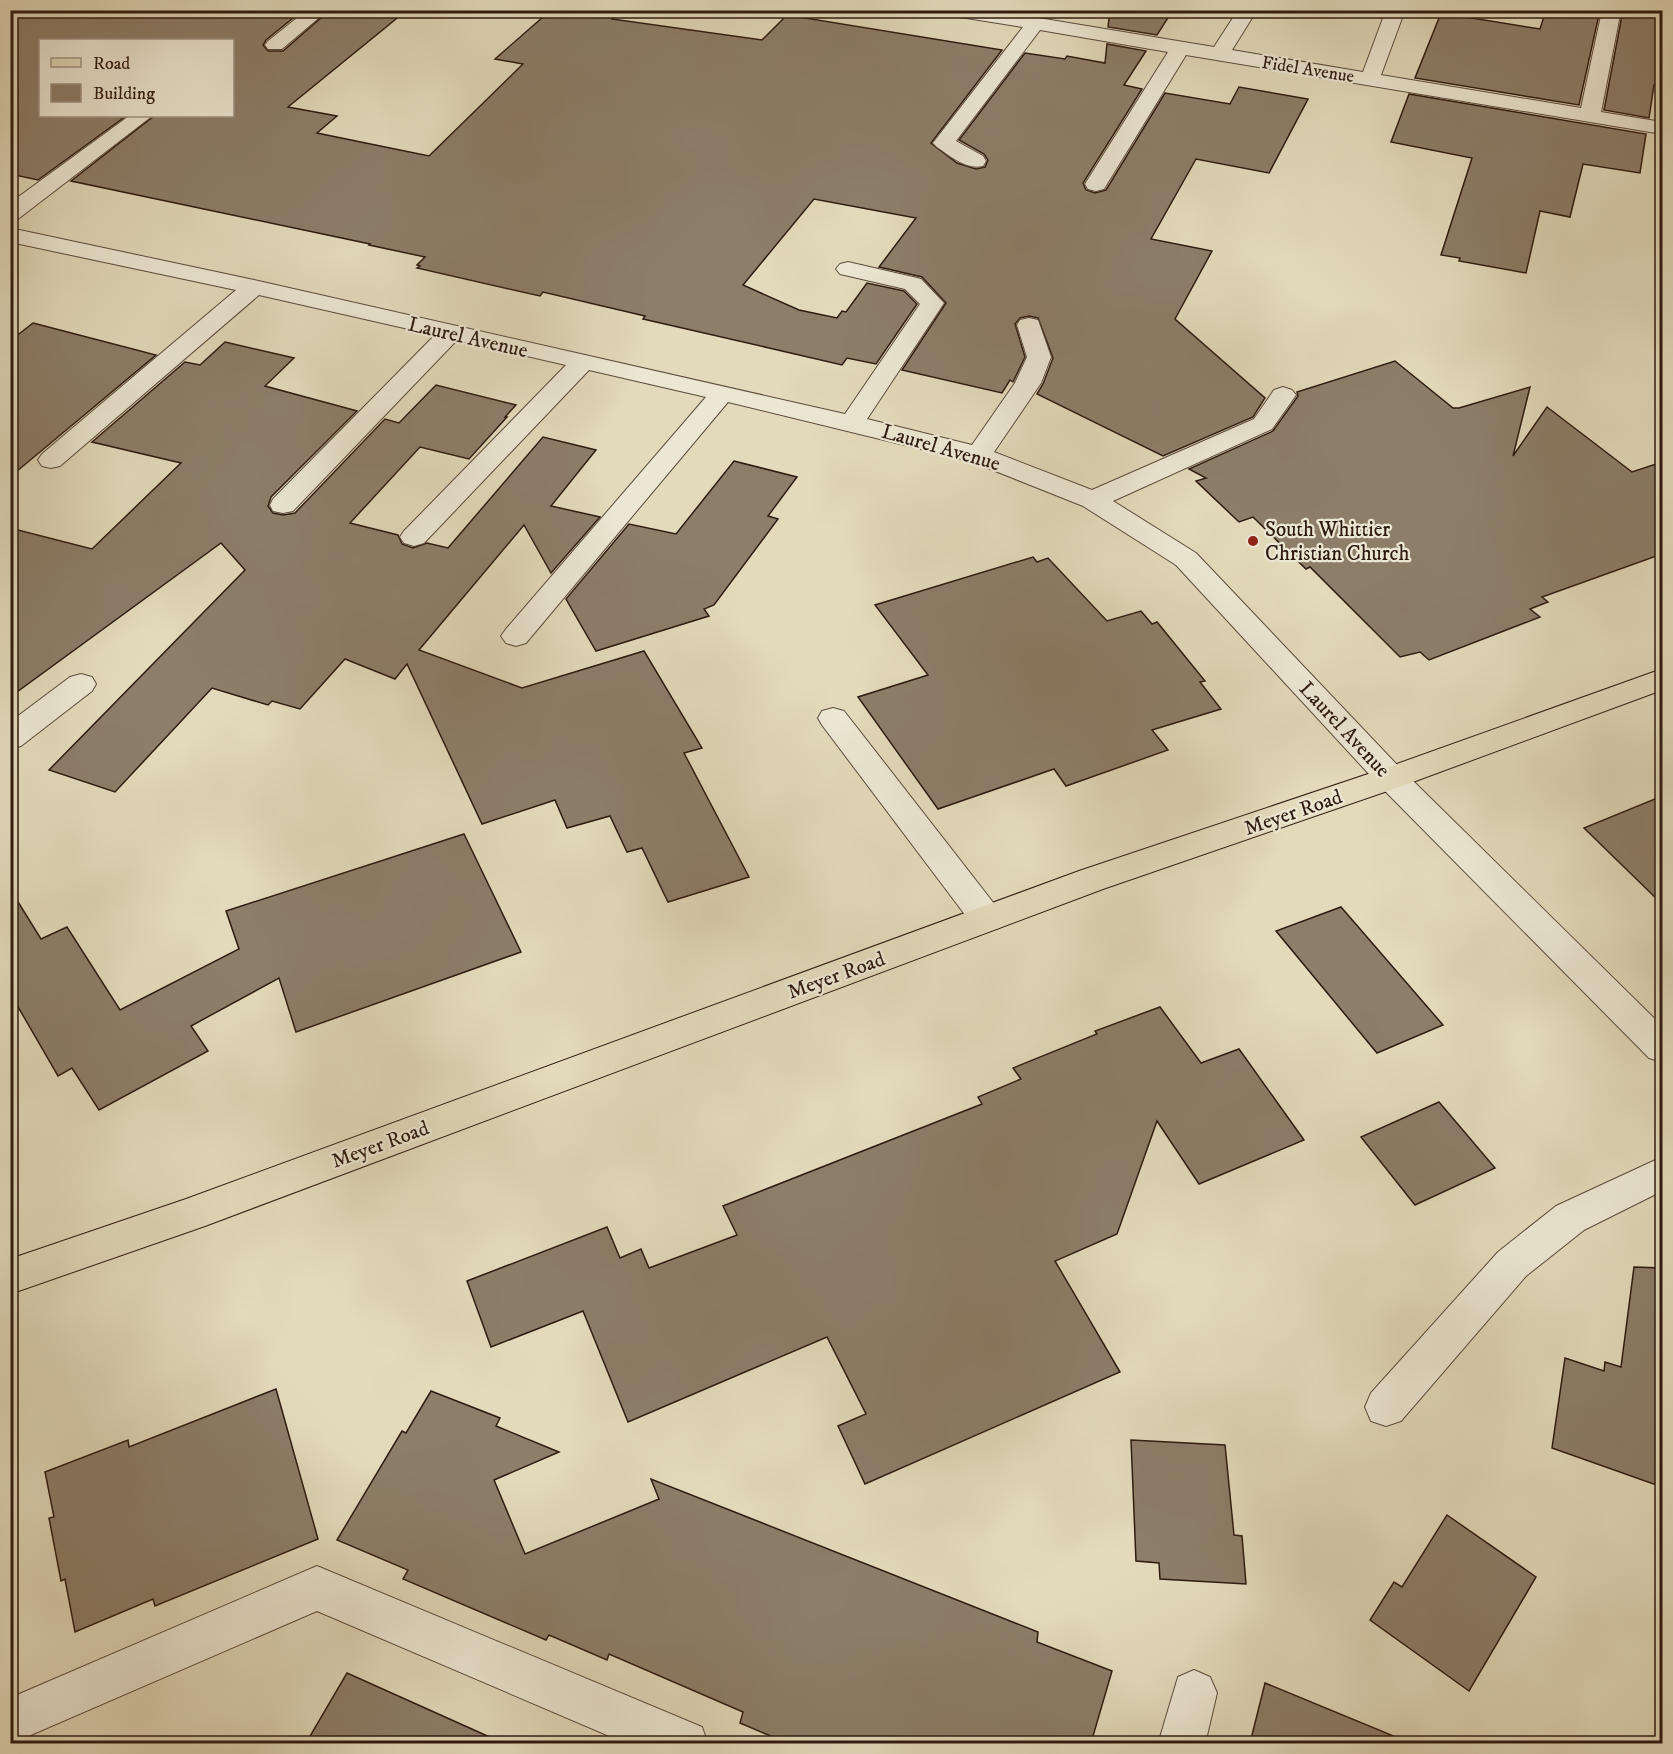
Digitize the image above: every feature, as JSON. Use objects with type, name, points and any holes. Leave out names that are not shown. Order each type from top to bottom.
[{"type":"main road","name":"Meyer Road","points":[[10,1277],[202,1210],[1091,880],[1391,778],[1662,679]]},
{"type":"street","points":[[275,45],[320,10]]},
{"type":"street","name":"Fidel Avenue","points":[[954,10],[1016,15],[1035,24],[1662,128]]},
{"type":"street","points":[[1220,54],[1248,10]]},
{"type":"street","points":[[1370,79],[1396,10]]},
{"type":"street","points":[[1590,116],[1612,11]]},
{"type":"street","points":[[975,161],[944,143],[1035,24]]},
{"type":"street","points":[[1096,184],[1180,48]]},
{"type":"street","points":[[10,214],[141,117]]},
{"type":"street","name":"Laurel Avenue","points":[[14,240],[254,287],[852,423],[979,455],[1093,500],[1186,559],[1391,778],[1662,1048]]},
{"type":"street","points":[[848,269],[913,284],[932,303],[852,423]]},
{"type":"street","points":[[51,460],[254,287]]},
{"type":"street","points":[[979,455],[1028,383],[1039,357],[1029,325]]},
{"type":"street","points":[[282,505],[451,333]]},
{"type":"street","points":[[414,537],[582,363]]},
{"type":"street","points":[[516,636],[722,394]]},
{"type":"street","points":[[1093,500],[1263,424],[1283,395]]},
{"type":"street","points":[[10,738],[81,684]]},
{"type":"street","points":[[833,718],[987,919]]},
{"type":"street","points":[[1386,1407],[1512,1264],[1570,1218],[1662,1173]]},
{"type":"street","points":[[10,1722],[317,1588],[685,1743]]},
{"type":"street","points":[[1181,1743],[1194,1693]]},
{"type":"building","points":[[10,10],[303,10],[263,45],[268,51],[283,51],[330,10],[407,10],[288,107],[337,116],[317,133],[429,156],[523,64],[495,59],[551,10],[621,10],[612,19],[762,40],[787,15],[1002,50],[931,143],[957,163],[976,169],[985,167],[988,160],[984,154],[959,140],[1025,53],[1065,59],[1067,56],[1105,63],[1107,44],[1146,51],[1124,85],[1142,89],[1083,183],[1086,190],[1095,193],[1106,190],[1165,93],[1230,104],[1239,87],[1308,99],[1269,173],[1196,159],[1151,239],[1212,251],[1175,319],[1265,398],[1253,417],[1163,456],[1037,394],[1053,358],[1038,318],[1029,316],[1020,318],[1015,324],[1025,357],[1013,382],[1010,380],[1002,393],[902,370],[946,303],[922,277],[879,267],[916,218],[814,199],[743,285],[799,310],[837,318],[842,311],[846,312],[867,283],[904,291],[917,304],[876,364],[847,358],[842,365],[643,319],[645,316],[543,292],[540,296],[417,268],[425,257],[71,181],[153,117],[234,117],[234,39],[39,39],[39,117],[125,117],[38,180],[10,174]]},
{"type":"building","points":[[1110,10],[1173,10],[1157,35],[1108,27]]},
{"type":"building","points":[[1546,10],[1600,10],[1579,105],[1415,78],[1441,13],[1540,29]]},
{"type":"building","points":[[1623,10],[1662,10],[1662,87],[1654,85],[1649,118],[1604,110]]},
{"type":"building","points":[[1409,94],[1646,134],[1640,173],[1583,164],[1570,217],[1540,211],[1526,273],[1459,261],[1460,258],[1441,255],[1472,158],[1391,142]]},
{"type":"building","points":[[33,323],[156,355],[10,477],[10,341]]},
{"type":"building","points":[[225,342],[294,358],[265,386],[357,411],[271,497],[268,506],[273,513],[283,515],[295,513],[385,419],[399,423],[436,385],[516,405],[469,459],[420,447],[350,523],[398,535],[402,544],[413,548],[427,543],[448,548],[543,437],[596,450],[551,506],[600,517],[551,573],[524,525],[419,650],[522,688],[644,651],[702,748],[684,753],[749,877],[668,902],[642,848],[627,852],[610,816],[567,828],[555,800],[482,824],[407,664],[395,679],[345,659],[300,709],[272,701],[268,705],[212,688],[115,792],[49,770],[245,570],[221,543],[10,697],[10,528],[92,549],[181,463],[92,442],[185,362],[200,365]]},
{"type":"building","points":[[1395,361],[1453,408],[1530,387],[1513,456],[1547,407],[1632,472],[1662,462],[1662,554],[1542,597],[1548,602],[1530,609],[1540,617],[1429,660],[1420,652],[1400,657],[1310,567],[1306,569],[1253,517],[1239,522],[1196,481],[1206,478],[1189,469],[1273,431],[1298,396],[1297,392]]},
{"type":"building","points":[[734,461],[797,477],[768,516],[778,519],[714,605],[704,609],[709,616],[596,651],[566,599],[629,524],[676,534]]},
{"type":"building","points":[[1033,557],[1037,562],[1048,558],[1107,621],[1141,611],[1152,624],[1157,622],[1205,681],[1200,682],[1221,709],[1152,730],[1168,750],[1066,786],[1054,769],[938,809],[858,697],[928,675],[875,605]]},
{"type":"building","points":[[1662,796],[1662,904],[1584,828]]},
{"type":"building","points":[[464,834],[521,952],[296,1032],[279,978],[191,1026],[208,1051],[99,1110],[72,1068],[58,1076],[10,993],[10,889],[41,939],[67,927],[120,1010],[239,949],[226,911]]},
{"type":"building","points":[[1341,907],[1443,1025],[1377,1053],[1276,931]]},
{"type":"building","points":[[1160,1007],[1201,1063],[1239,1049],[1304,1140],[1199,1184],[1157,1121],[1117,1234],[1055,1261],[1120,1372],[865,1484],[838,1426],[866,1414],[827,1337],[628,1422],[583,1311],[491,1347],[467,1281],[607,1227],[620,1258],[641,1249],[649,1268],[737,1235],[723,1206],[982,1104],[978,1097],[1021,1079],[1013,1068],[1097,1034],[1095,1031]]},
{"type":"building","points":[[1439,1102],[1495,1168],[1415,1205],[1361,1137]]},
{"type":"building","points":[[1634,1267],[1662,1268],[1662,1487],[1552,1448],[1565,1358],[1604,1371],[1605,1362],[1621,1367]]},
{"type":"building","points":[[276,1389],[318,1539],[155,1606],[153,1599],[75,1632],[65,1579],[61,1581],[49,1518],[54,1517],[45,1472],[128,1440],[129,1447]]},
{"type":"building","points":[[431,1391],[500,1418],[496,1426],[559,1452],[494,1480],[525,1554],[659,1499],[651,1479],[1038,1632],[1037,1642],[1112,1671],[1091,1743],[787,1743],[740,1723],[743,1712],[609,1654],[607,1660],[549,1635],[546,1640],[403,1579],[408,1570],[337,1540],[402,1431],[406,1433]]},
{"type":"building","points":[[1131,1440],[1225,1445],[1234,1535],[1242,1536],[1246,1584],[1160,1579],[1159,1563],[1136,1561]]},
{"type":"building","points":[[1447,1515],[1536,1577],[1469,1691],[1370,1620],[1394,1582],[1402,1587]]},
{"type":"building","points":[[347,1673],[503,1743],[306,1743]]},
{"type":"building","points":[[1265,1683],[1408,1742],[1408,1743],[1250,1743]]},
{"type":"place","name":"South Whittier Christian Church","points":[[1253,541]]}]
